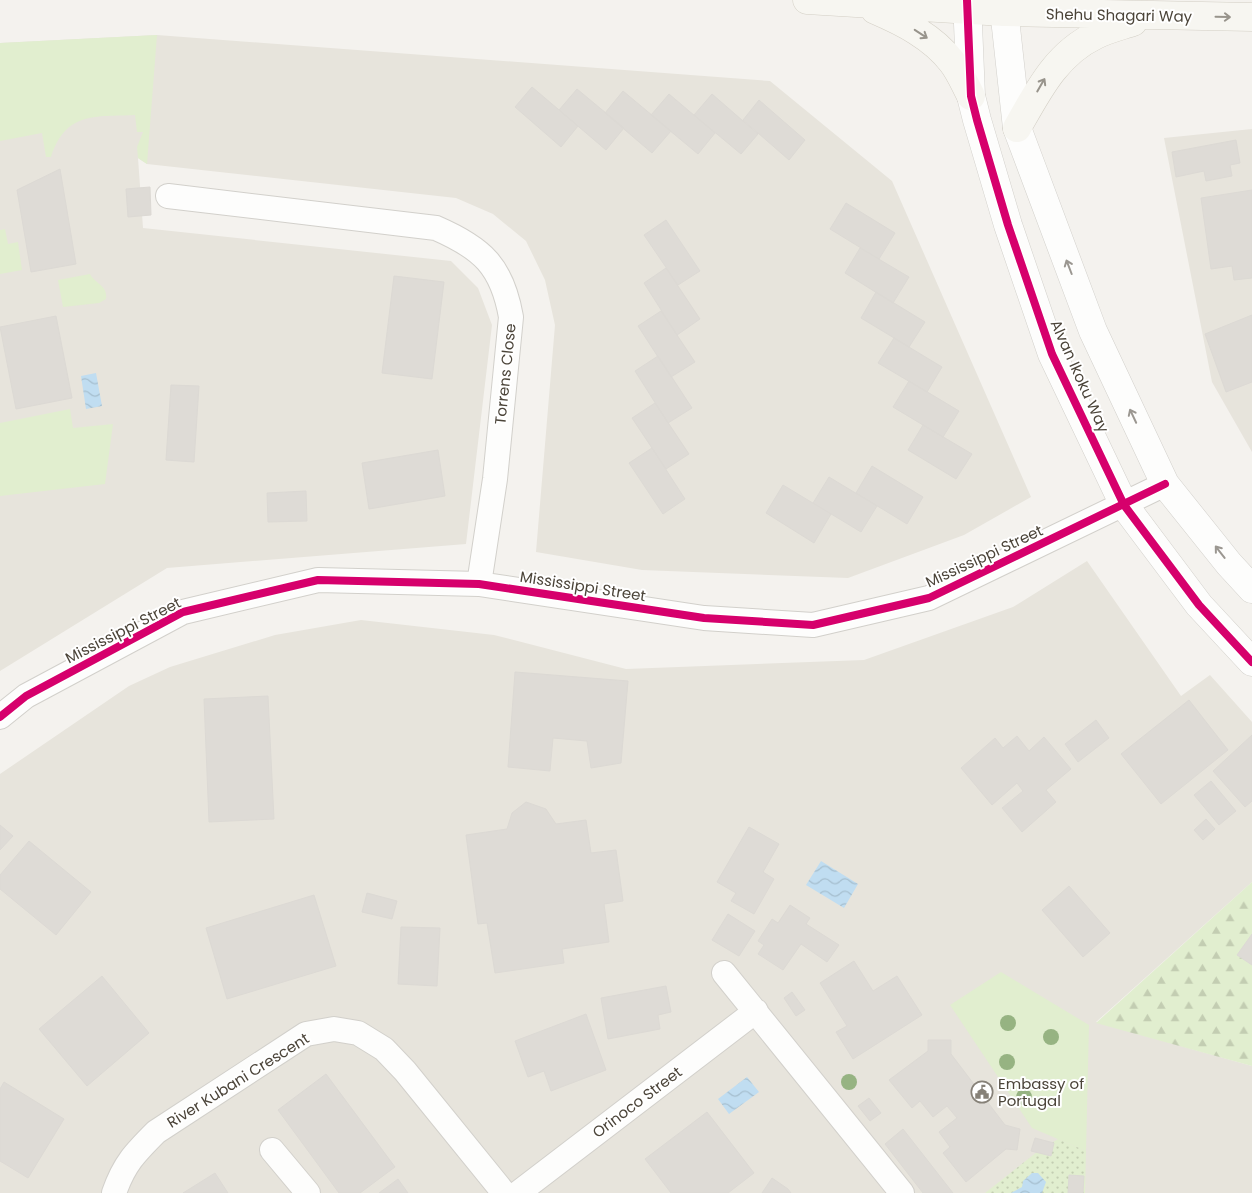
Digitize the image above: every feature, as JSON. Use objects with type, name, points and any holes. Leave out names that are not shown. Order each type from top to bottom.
[{"type":"main road","name":"Shehu Shagari Way","points":[[807,0],[862,4],[1004,6],[1150,17],[1252,17]]},
{"type":"main road","points":[[862,4],[900,21],[936,44],[952,62],[971,96]]},
{"type":"main road","points":[[1017,128],[1046,77],[1064,57],[1096,34],[1150,17]]},
{"type":"street","name":"Alvan Ikoku Way","points":[[967,5],[971,96],[1008,225],[1052,354],[1124,505],[1200,604],[1252,662]]},
{"type":"street","name":"Alvan Ikoku Way","points":[[1004,6],[1017,128],[1093,331],[1166,484],[1229,564],[1252,589]]},
{"type":"street","name":"Torrens Close","points":[[168,196],[436,228],[457,237],[476,250],[495,269],[507,293],[511,317],[494,479],[480,584]]},
{"type":"street","name":"Mississippi Street","points":[[0,717],[26,696],[183,612],[318,580],[480,584],[704,618],[813,625],[929,598],[1166,484]]},
{"type":"street","points":[[724,973],[902,1193]]},
{"type":"street","name":"Orinoco Street","points":[[518,1193],[756,1012]]},
{"type":"street","name":"River Kubani Crescent","points":[[114,1193],[122,1171],[138,1150],[156,1132],[306,1034],[334,1029],[358,1032],[384,1049],[405,1071],[504,1193]]},
{"type":"street","points":[[272,1150],[308,1193]]},
{"type":"shaded area","points":[[157,35],[770,81],[892,181],[1031,497],[964,535],[848,578],[642,570],[536,552],[555,325],[545,280],[526,241],[493,214],[456,198],[147,164],[138,158],[143,228],[451,261],[478,288],[492,325],[466,544],[167,568],[0,671],[0,43]]},
{"type":"shaded area","points":[[1252,129],[1252,452],[1212,382],[1164,138]]},
{"type":"shaded area","points":[[1087,561],[1181,696],[1210,675],[1252,722],[1252,882],[1096,1022],[1252,1066],[1252,1193],[0,1193],[0,774],[129,686],[170,667],[275,635],[361,620],[494,635],[626,669],[864,660],[1013,607]]},
{"type":"green space","points":[[157,35],[147,164],[138,158],[137,147],[143,132],[137,132],[135,115],[95,117],[74,124],[65,131],[57,142],[51,157],[46,157],[42,133],[0,141],[0,43]]},
{"type":"green space","points":[[5,229],[8,244],[18,242],[22,270],[0,274],[0,230]]},
{"type":"green space","points":[[90,274],[105,291],[106,299],[99,303],[63,307],[58,280]]},
{"type":"green space","points":[[70,409],[73,428],[113,424],[105,484],[0,496],[0,423]]},
{"type":"green space","points":[[1252,882],[1252,1066],[1096,1023]]},
{"type":"green space","points":[[1001,972],[1089,1025],[1086,1151],[1032,1128],[950,1005]]},
{"type":"green space","points":[[1058,1139],[1086,1151],[1085,1193],[985,1193],[1037,1152]]},
{"type":"water","points":[[96,373],[102,406],[86,409],[81,376]]},
{"type":"water","points":[[821,861],[858,884],[844,908],[806,885]]},
{"type":"water","points":[[747,1077],[759,1092],[729,1114],[718,1099]]},
{"type":"water","points":[[1032,1173],[1038,1173],[1046,1182],[1042,1193],[1011,1193],[1022,1187],[1023,1181]]},
{"type":"building","points":[[532,87],[578,126],[561,147],[515,107]]},
{"type":"building","points":[[577,89],[624,128],[606,150],[559,110]]},
{"type":"building","points":[[623,91],[671,131],[652,153],[605,113]]},
{"type":"building","points":[[669,94],[715,133],[698,154],[651,115]]},
{"type":"building","points":[[712,94],[758,134],[741,154],[694,115]]},
{"type":"building","points":[[759,100],[805,140],[789,160],[743,120]]},
{"type":"building","points":[[1236,140],[1240,163],[1230,165],[1232,176],[1206,181],[1204,171],[1176,177],[1172,152]]},
{"type":"building","points":[[60,169],[76,264],[31,272],[17,190]]},
{"type":"building","points":[[150,187],[151,215],[128,217],[126,189]]},
{"type":"building","points":[[1252,190],[1252,278],[1234,280],[1232,266],[1211,269],[1201,198]]},
{"type":"building","points":[[846,203],[895,233],[879,259],[830,229]]},
{"type":"building","points":[[666,220],[700,271],[678,285],[644,235]]},
{"type":"building","points":[[860,248],[909,277],[893,303],[845,273]]},
{"type":"building","points":[[666,268],[700,319],[677,335],[644,283]]},
{"type":"building","points":[[394,276],[444,282],[432,379],[382,373]]},
{"type":"building","points":[[876,292],[925,322],[909,347],[861,318]]},
{"type":"building","points":[[661,311],[695,362],[671,377],[638,326]]},
{"type":"building","points":[[1252,315],[1252,382],[1226,392],[1205,334]]},
{"type":"building","points":[[56,316],[72,398],[16,409],[0,327]]},
{"type":"building","points":[[894,338],[942,367],[927,392],[878,363]]},
{"type":"building","points":[[658,356],[692,408],[668,423],[635,371]]},
{"type":"building","points":[[909,381],[959,411],[943,437],[893,407]]},
{"type":"building","points":[[171,385],[199,386],[194,462],[166,460]]},
{"type":"building","points":[[655,403],[689,454],[666,469],[632,418]]},
{"type":"building","points":[[923,425],[972,454],[956,479],[908,450]]},
{"type":"building","points":[[652,448],[685,499],[663,514],[629,463]]},
{"type":"building","points":[[438,450],[445,496],[369,509],[362,463]]},
{"type":"building","points":[[872,466],[923,497],[907,524],[856,493]]},
{"type":"building","points":[[829,477],[877,506],[861,532],[813,503]]},
{"type":"building","points":[[783,485],[831,514],[814,543],[766,513]]},
{"type":"building","points":[[306,491],[307,521],[268,522],[267,493]]},
{"type":"building","points":[[515,672],[628,681],[621,763],[591,768],[587,741],[553,738],[550,771],[508,767]]},
{"type":"building","points":[[268,696],[274,819],[209,822],[204,699]]},
{"type":"building","points":[[1189,700],[1228,750],[1161,804],[1121,754]]},
{"type":"building","points":[[1096,720],[1109,738],[1078,762],[1065,744]]},
{"type":"building","points":[[1252,735],[1252,801],[1245,807],[1213,771]]},
{"type":"building","points":[[1017,736],[1029,751],[1044,737],[1071,769],[1046,790],[1056,802],[1022,832],[1002,808],[1023,791],[1017,783],[992,805],[961,768],[995,738],[1003,748]]},
{"type":"building","points":[[1211,781],[1236,811],[1219,825],[1194,795]]},
{"type":"building","points":[[526,802],[546,809],[556,824],[586,820],[591,853],[616,850],[623,901],[604,904],[609,942],[562,949],[564,963],[495,973],[487,923],[478,924],[466,835],[507,829],[512,813]]},
{"type":"building","points":[[1206,819],[1215,829],[1203,840],[1194,830]]},
{"type":"building","points":[[0,825],[13,836],[0,850]]},
{"type":"building","points":[[749,827],[779,844],[763,872],[774,879],[754,914],[731,901],[736,893],[717,882]]},
{"type":"building","points":[[29,841],[91,892],[56,935],[0,889],[0,875]]},
{"type":"building","points":[[1069,886],[1110,933],[1083,957],[1042,910]]},
{"type":"building","points":[[367,893],[397,901],[392,919],[362,912]]},
{"type":"building","points":[[314,895],[336,966],[227,999],[206,928]]},
{"type":"building","points":[[790,905],[810,918],[806,924],[839,945],[827,962],[801,944],[783,970],[758,954],[764,945],[758,941],[772,919],[778,923]]},
{"type":"building","points":[[728,914],[755,931],[739,956],[712,940]]},
{"type":"building","points":[[401,927],[440,928],[437,986],[398,984]]},
{"type":"building","points":[[1252,934],[1252,965],[1237,955]]},
{"type":"building","points":[[854,961],[873,991],[897,976],[922,1015],[853,1059],[836,1032],[847,1026],[820,983]]},
{"type":"building","points":[[102,976],[149,1033],[87,1086],[39,1029]]},
{"type":"building","points":[[666,986],[671,1012],[658,1015],[660,1029],[608,1039],[601,998]]},
{"type":"building","points":[[792,992],[805,1010],[796,1016],[784,998]]},
{"type":"building","points":[[586,1014],[606,1070],[551,1091],[544,1071],[528,1077],[515,1041]]},
{"type":"building","points":[[928,1040],[951,1040],[951,1054],[1005,1125],[1020,1129],[1017,1150],[1006,1149],[966,1182],[943,1153],[950,1147],[939,1132],[957,1118],[947,1106],[933,1117],[920,1101],[912,1108],[889,1080],[928,1051]]},
{"type":"building","points":[[326,1074],[395,1167],[360,1193],[339,1193],[278,1110]]},
{"type":"building","points":[[4,1082],[64,1119],[28,1178],[0,1161],[0,1089]]},
{"type":"building","points":[[869,1098],[881,1113],[870,1121],[858,1106]]},
{"type":"building","points":[[707,1112],[754,1173],[728,1193],[671,1193],[645,1159]]},
{"type":"building","points":[[903,1129],[953,1193],[923,1193],[885,1144]]},
{"type":"building","points":[[1035,1138],[1054,1143],[1051,1156],[1031,1151]]},
{"type":"building","points":[[215,1173],[228,1193],[183,1193]]},
{"type":"building","points":[[1069,1175],[1084,1176],[1083,1193],[1068,1193]]},
{"type":"building","points":[[772,1178],[788,1189],[791,1193],[762,1193]]},
{"type":"building","points":[[398,1179],[408,1193],[379,1193]]},
{"type":"cycle path","points":[[967,0],[971,96],[1008,225],[1052,354],[1124,505],[1199,605],[1252,662]]},
{"type":"cycle path","points":[[0,717],[26,696],[183,612],[318,580],[479,584],[704,618],[813,625],[929,598],[1165,484]]},
{"type":"place","name":"Embassy of Portugal","points":[[982,1092]]}]
